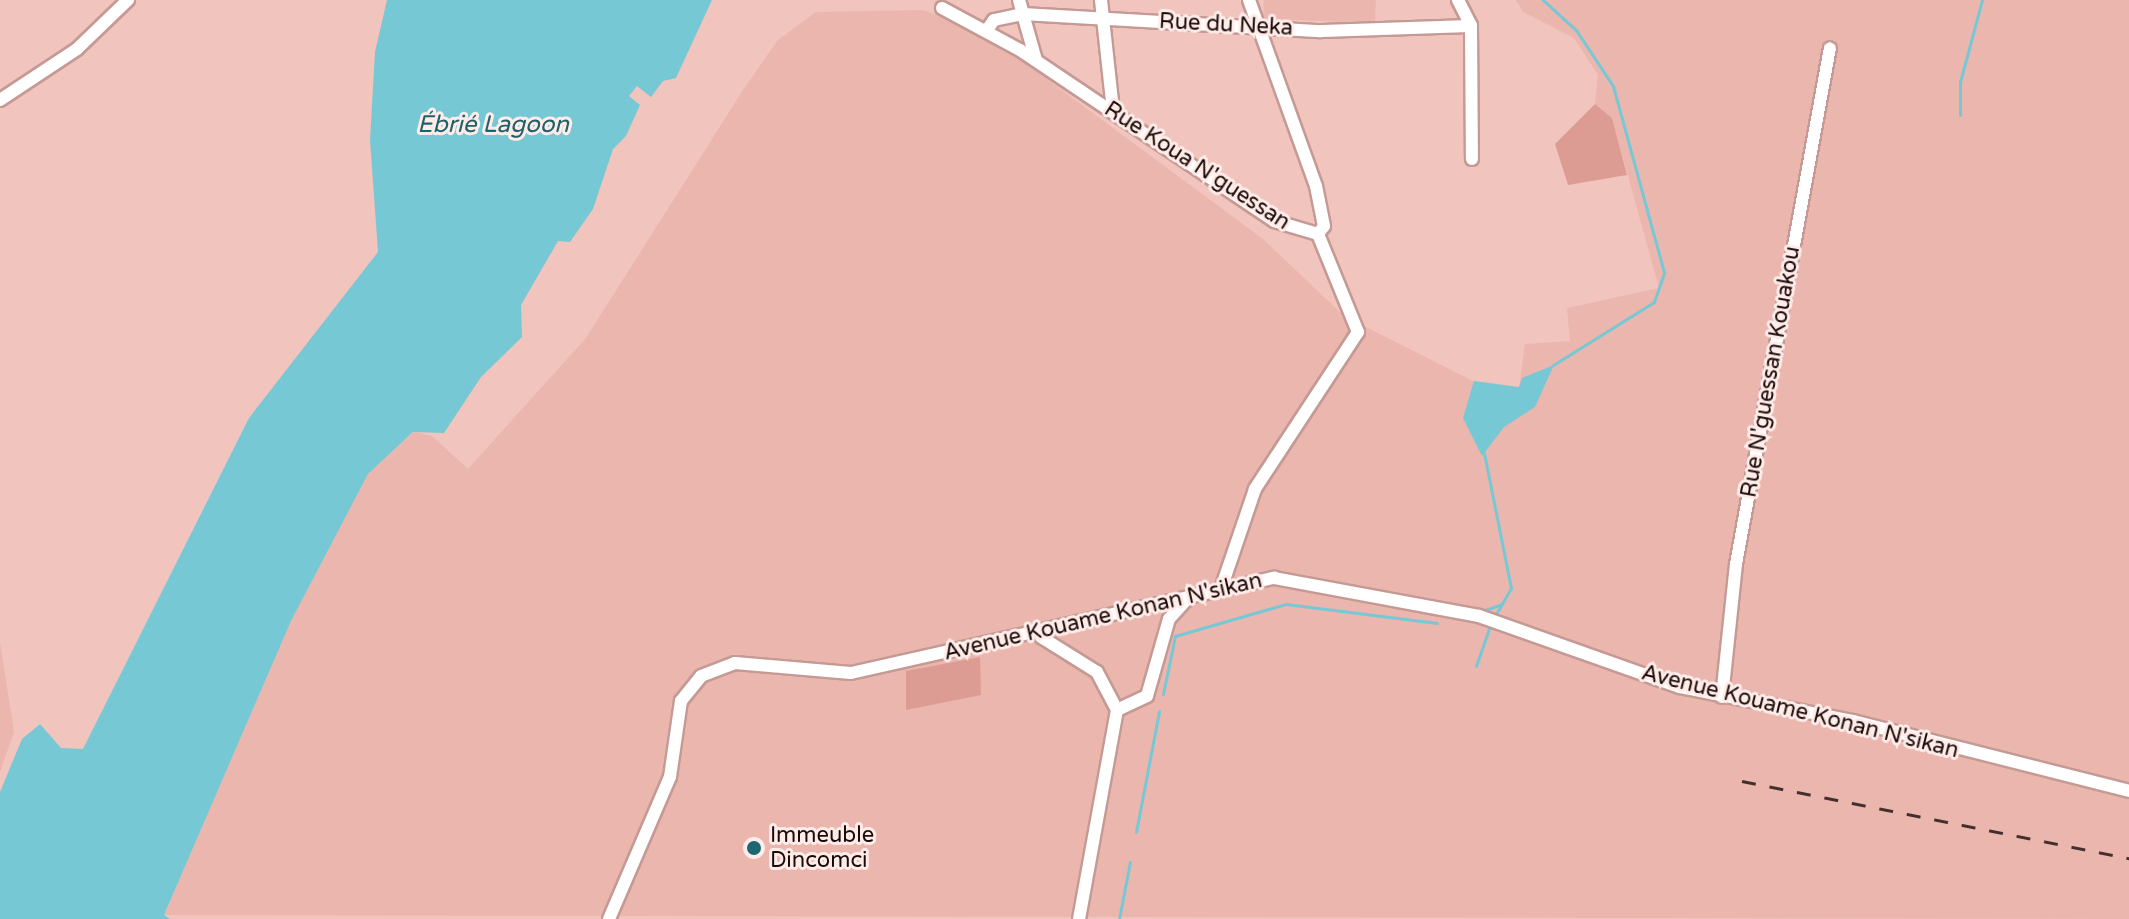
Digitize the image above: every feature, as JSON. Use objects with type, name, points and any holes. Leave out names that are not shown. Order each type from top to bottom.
[{"type":"street","points":[[0,100],[77,49],[128,0]]},
{"type":"street","points":[[1019,0],[1036,60]]},
{"type":"street","points":[[1101,0],[1113,110]]},
{"type":"street","points":[[1249,0],[1316,186],[1324,226],[1318,234]]},
{"type":"street","points":[[1458,0],[1471,26],[1472,159]]},
{"type":"street","name":"Rue Koua N'guessan","points":[[942,8],[987,30],[1036,60],[1274,221],[1318,234],[1358,332],[1255,489],[1221,589]]},
{"type":"street","name":"Rue du Neka","points":[[987,30],[999,18],[1023,14],[1259,27],[1471,26]]},
{"type":"street","name":"Rue N'guessan Kouakou","points":[[1722,697],[1736,564],[1830,48]]},
{"type":"street","name":"Avenue Kouame Konan N'sikan","points":[[609,919],[670,777],[681,701],[701,676],[735,663],[851,673],[1037,637],[1221,589],[1298,578],[1479,616],[1722,697],[1853,721],[2129,791]]},
{"type":"street","points":[[1117,710],[1147,696],[1169,619],[1187,598]]},
{"type":"street","points":[[1037,637],[1066,647],[1097,672],[1117,710],[1079,919]]},
{"type":"shaded area","points":[[1264,0],[1376,0],[1375,23],[1263,19]]},
{"type":"shaded area","points":[[1516,0],[2129,0],[2129,919],[164,915],[291,621],[368,474],[414,432],[432,436],[468,469],[586,338],[778,40],[816,12],[923,10],[986,34],[1263,239],[1344,316],[1487,388],[1519,388],[1525,344],[1570,341],[1567,308],[1659,288],[1612,118],[1595,104],[1598,75],[1574,38],[1523,12]]},
{"type":"shaded area","points":[[1595,104],[1612,118],[1627,175],[1568,185],[1555,144]]},
{"type":"shaded area","points":[[0,642],[14,732],[0,772]]},
{"type":"shaded area","points":[[980,657],[981,695],[906,710],[906,671]]},
{"type":"water","name":"Ébrié Lagoon","points":[[387,0],[712,0],[676,78],[663,81],[651,97],[637,86],[629,96],[640,105],[626,136],[613,149],[593,209],[570,242],[558,241],[521,305],[522,337],[481,377],[444,433],[413,432],[368,474],[291,621],[164,915],[170,919],[0,919],[0,792],[22,739],[40,724],[61,748],[83,749],[249,418],[378,252],[370,140],[375,52]]},
{"type":"water","points":[[1554,365],[1535,407],[1504,427],[1482,456],[1463,418],[1474,381],[1519,387],[1522,378]]},
{"type":"waterway","points":[[1543,0],[1576,30],[1613,86],[1664,273],[1654,302],[1553,365]]},
{"type":"waterway","points":[[1960,115],[1960,82],[1982,0]]},
{"type":"waterway","points":[[1484,453],[1511,588],[1496,614]]},
{"type":"waterway","points":[[1163,694],[1175,636],[1286,604],[1437,623]]},
{"type":"waterway","points":[[1479,612],[1502,604]]},
{"type":"waterway","points":[[1476,666],[1490,626]]},
{"type":"waterway","points":[[1136,832],[1159,711]]},
{"type":"waterway","points":[[1119,919],[1130,862]]},
{"type":"railway","points":[[1742,781],[2129,858]]},
{"type":"place","name":"Immeuble Dincomci","points":[[754,848]]}]
